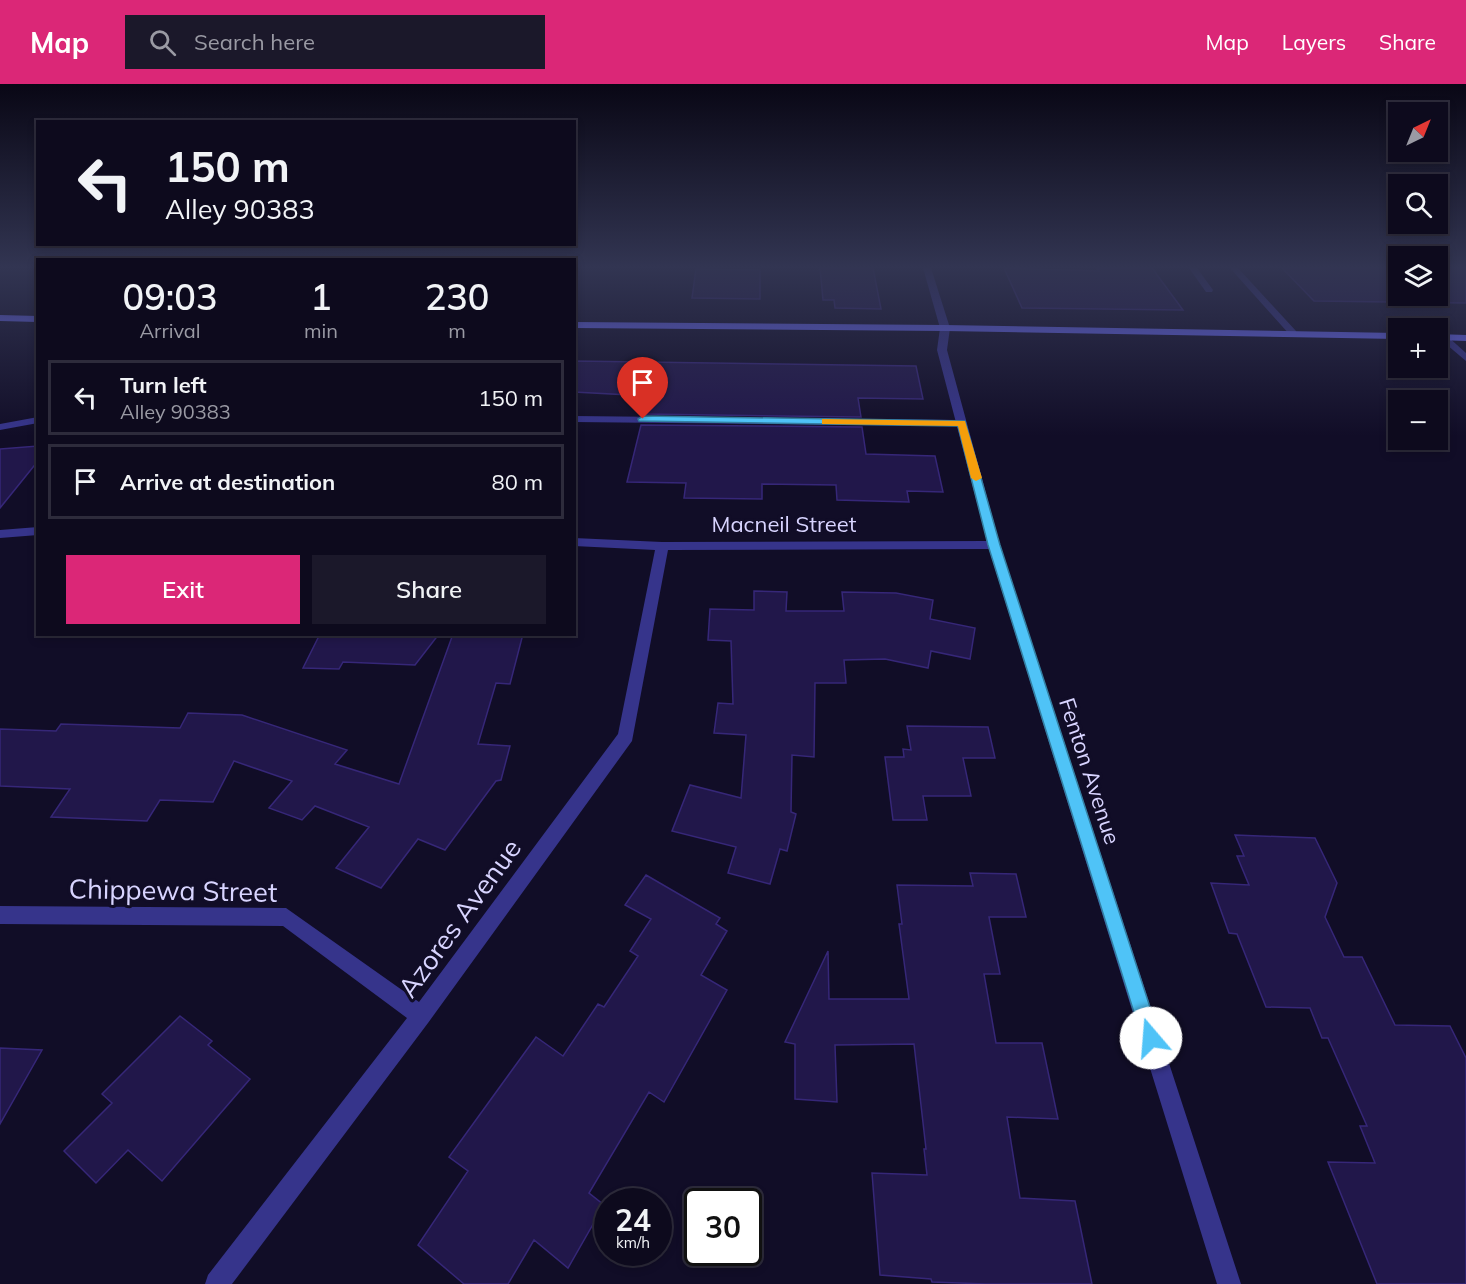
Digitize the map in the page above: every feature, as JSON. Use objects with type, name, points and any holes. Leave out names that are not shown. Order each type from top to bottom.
[{"type":"street","name":"Fenton Avenue","points":[[944,324],[942,350],[994,545],[1229,1284]]},
{"type":"street","points":[[1285,324],[1293,333]]},
{"type":"street","points":[[576,325],[945,328],[1388,336]]},
{"type":"street","points":[[1448,337],[1466,338]]},
{"type":"street","points":[[1448,343],[1466,358]]},
{"type":"street","points":[[576,419],[962,423]]},
{"type":"street","points":[[0,427],[36,420]]},
{"type":"street","points":[[0,534],[36,531]]},
{"type":"street","name":"Macneil Street","points":[[576,542],[662,546],[994,545]]},
{"type":"street","name":"Azores Avenue","points":[[217,1284],[421,1016],[626,736],[662,546]]},
{"type":"street","name":"Chippewa Street","points":[[0,915],[286,917],[421,1016]]},
{"type":"building","points":[[576,361],[916,366],[923,399],[858,398],[861,417],[643,414],[648,396],[576,392]]},
{"type":"building","points":[[641,425],[862,427],[866,454],[935,456],[943,492],[907,491],[909,502],[837,500],[836,485],[762,484],[762,499],[684,498],[686,483],[627,482]]},
{"type":"building","points":[[36,446],[36,463],[0,508],[0,449]]},
{"type":"building","points":[[754,591],[787,592],[786,611],[844,611],[842,592],[896,593],[933,600],[930,619],[975,628],[970,659],[931,651],[928,668],[885,659],[844,660],[846,683],[815,683],[814,757],[792,755],[791,812],[796,814],[787,851],[780,849],[770,884],[728,873],[736,847],[672,831],[690,785],[741,798],[746,735],[714,733],[718,703],[733,704],[731,641],[708,640],[710,609],[754,610]]},
{"type":"building","points":[[319,636],[437,636],[415,665],[343,662],[339,669],[303,668]]},
{"type":"building","points":[[452,636],[522,636],[510,684],[496,683],[478,744],[510,746],[501,780],[496,781],[445,850],[418,839],[381,888],[336,868],[369,827],[315,806],[302,820],[269,808],[292,781],[234,761],[213,802],[160,800],[147,821],[51,817],[70,789],[0,786],[0,729],[56,731],[61,724],[180,728],[188,713],[242,715],[347,750],[335,764],[399,784]]},
{"type":"building","points":[[907,726],[988,727],[995,758],[963,758],[971,796],[923,796],[927,820],[893,820],[885,757],[904,757],[903,749],[911,750]]},
{"type":"building","points":[[1235,835],[1315,838],[1337,883],[1325,917],[1344,957],[1362,957],[1395,1025],[1450,1026],[1466,1058],[1466,1284],[1377,1284],[1328,1162],[1375,1163],[1360,1126],[1367,1126],[1328,1038],[1322,1038],[1310,1008],[1266,1007],[1237,934],[1229,933],[1211,883],[1249,885],[1237,856],[1244,856]]},
{"type":"building","points":[[970,873],[1016,874],[1026,917],[989,917],[1000,974],[984,974],[996,1043],[1042,1043],[1058,1119],[1007,1117],[1020,1198],[1075,1201],[1092,1284],[932,1282],[931,1279],[880,1275],[872,1173],[927,1175],[914,1044],[835,1045],[837,1102],[795,1099],[795,1044],[785,1042],[828,951],[829,999],[909,999],[899,924],[902,924],[897,885],[973,886]]},
{"type":"building","points":[[646,875],[720,918],[716,924],[727,931],[701,975],[727,990],[664,1102],[649,1092],[589,1193],[594,1197],[594,1222],[568,1268],[534,1240],[508,1284],[464,1284],[418,1245],[468,1171],[449,1157],[536,1037],[563,1056],[598,1004],[604,1007],[638,956],[630,951],[651,919],[625,905]]},
{"type":"building","points":[[180,1016],[212,1041],[208,1045],[250,1079],[162,1181],[128,1150],[96,1183],[64,1151],[112,1103],[102,1094]]},
{"type":"building","points":[[0,1048],[42,1050],[0,1124]]},
{"type":"slow traffic","points":[[826,422],[962,423],[976,478]]},
{"type":"route","points":[[643,419],[962,423],[994,545],[1151,1038]]}]
